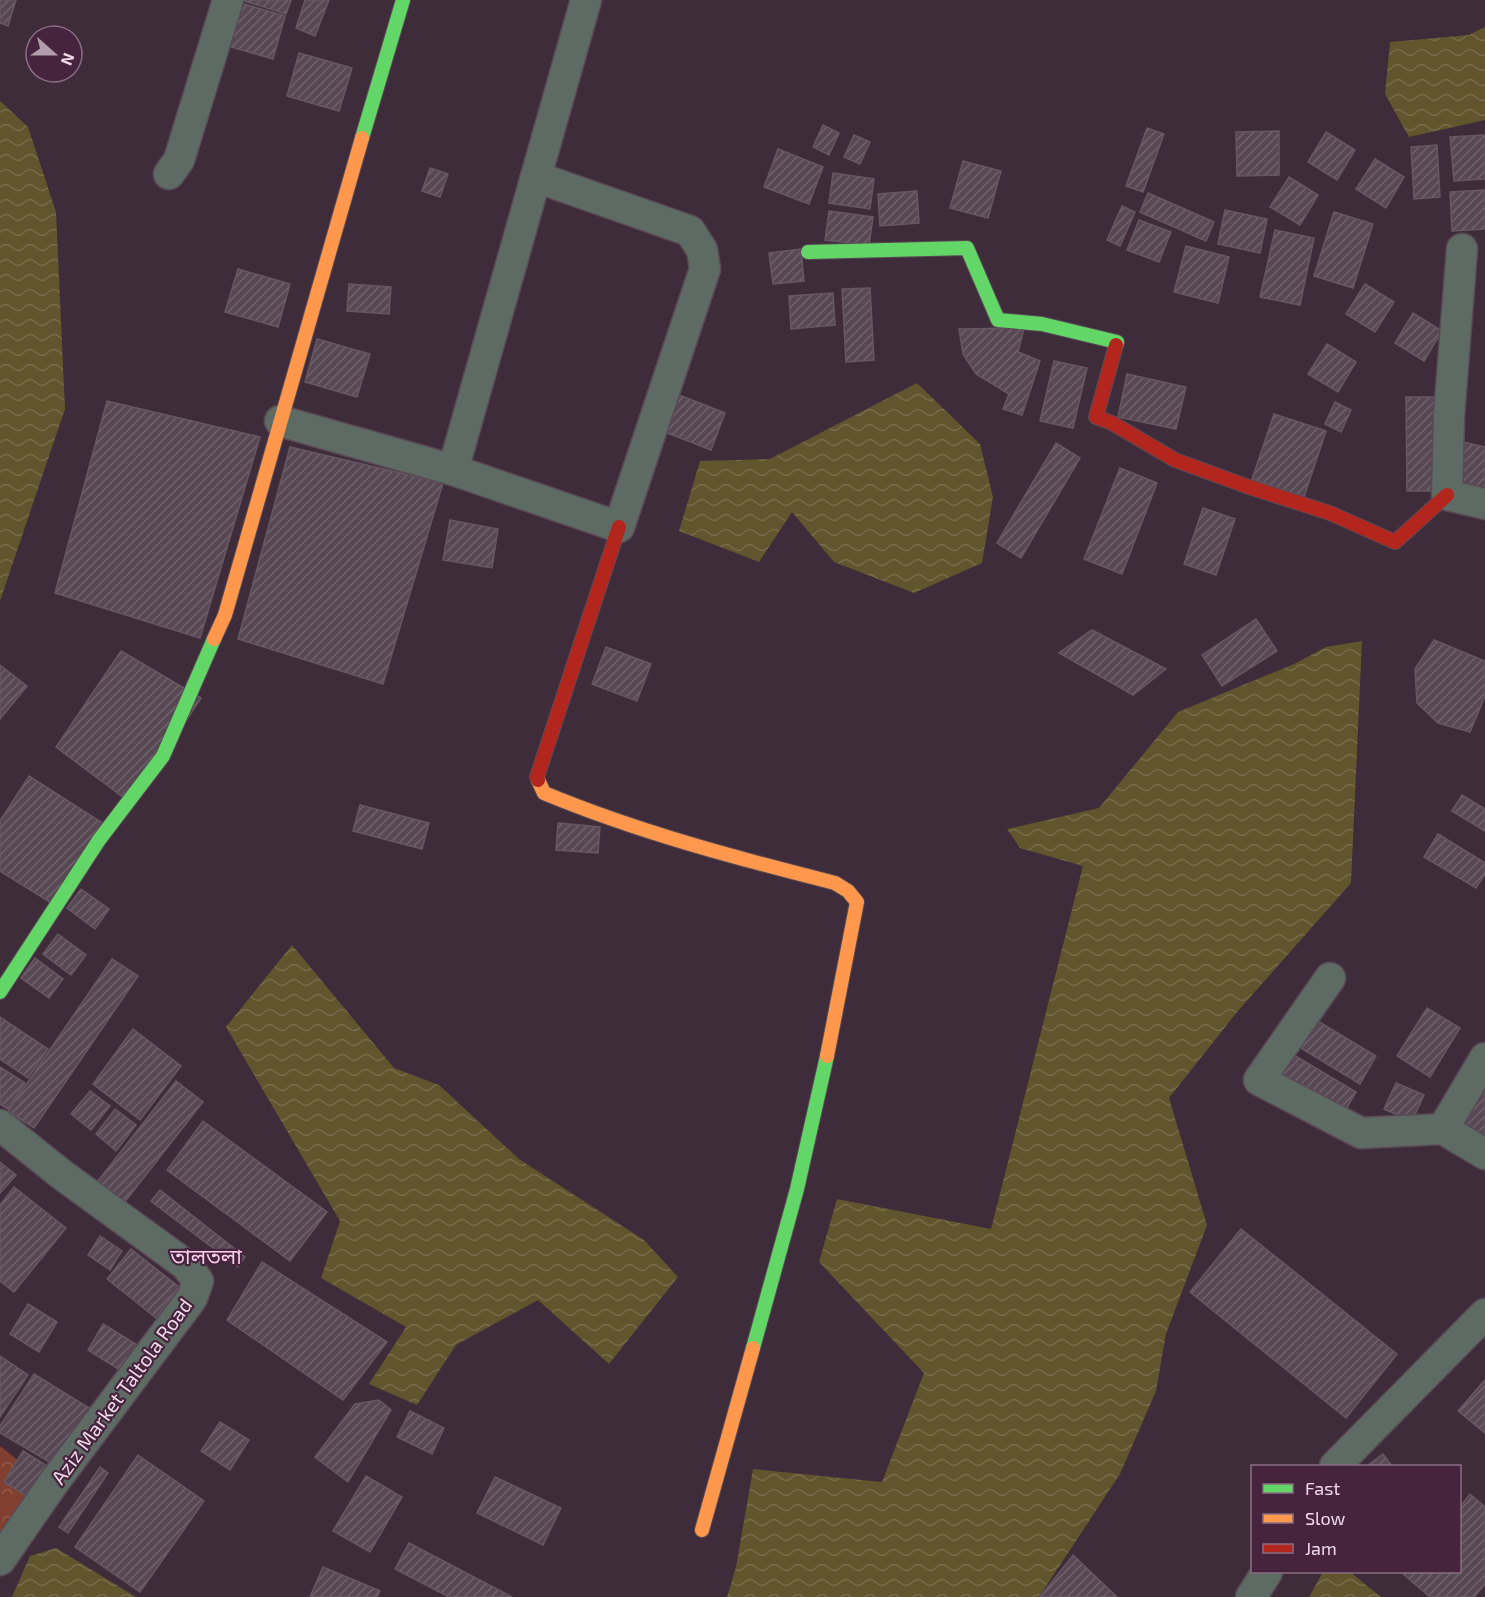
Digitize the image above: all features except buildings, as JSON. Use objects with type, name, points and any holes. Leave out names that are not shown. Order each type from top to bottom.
[{"type":"street","points":[[169,174],[179,160],[228,0]]},
{"type":"street","points":[[0,992],[99,840],[163,756],[225,615],[337,222],[404,0]]},
{"type":"street","points":[[453,470],[586,0]]},
{"type":"street","points":[[536,177],[690,231],[702,250],[705,269],[537,777],[544,793],[579,808],[698,848],[835,883],[848,891],[857,902],[828,1052],[797,1189],[702,1530]]},
{"type":"street","points":[[808,252],[967,248],[998,320],[1042,324],[1117,342],[1096,417],[1112,423],[1175,460],[1330,513],[1395,542],[1447,495],[1449,416],[1462,249]]},
{"type":"street","points":[[280,421],[453,470],[619,526]]},
{"type":"street","points":[[1447,495],[1485,504]]},
{"type":"street","points":[[1330,978],[1259,1080],[1361,1133],[1443,1129],[1485,1154]]},
{"type":"street","points":[[1443,1129],[1485,1059]]},
{"type":"street","name":"Aziz Market Taltola Road","points":[[0,1125],[61,1174],[186,1265],[198,1281],[192,1299],[54,1482],[0,1560]]},
{"type":"street","points":[[1337,1465],[1485,1314]]},
{"type":"street","points":[[1251,1597],[1266,1573]]},
{"type":"green space","points":[[0,1446],[48,1484],[0,1557]]},
{"type":"water","points":[[1485,27],[1485,120],[1409,137],[1385,94],[1390,42],[1469,35]]},
{"type":"water","points":[[0,101],[28,127],[56,212],[65,409],[0,601]]},
{"type":"water","points":[[917,383],[980,444],[993,497],[982,563],[914,593],[834,562],[792,512],[759,562],[679,531],[700,461],[770,459]]},
{"type":"water","points":[[1362,641],[1351,883],[1237,1012],[1169,1098],[1207,1225],[1166,1334],[1156,1391],[1120,1474],[1039,1597],[727,1597],[736,1567],[753,1469],[882,1482],[924,1373],[819,1262],[837,1199],[991,1229],[1083,866],[1020,848],[1007,829],[1099,808],[1178,712],[1294,664],[1326,647]]},
{"type":"water","points":[[292,945],[394,1068],[439,1085],[519,1159],[644,1240],[678,1277],[609,1364],[538,1300],[456,1345],[417,1405],[369,1384],[406,1327],[321,1278],[340,1221],[226,1027]]},
{"type":"water","points":[[56,1548],[136,1597],[12,1597],[30,1556]]},
{"type":"water","points":[[1322,1573],[1351,1573],[1381,1597],[1309,1597]]},
{"type":"traffic: fast","points":[[362,138],[403,0]]},
{"type":"traffic: fast","points":[[808,252],[967,248],[998,320],[1042,324],[1117,342],[1116,345]]},
{"type":"traffic: fast","points":[[0,992],[99,840],[163,756],[214,639]]},
{"type":"traffic: fast","points":[[753,1348],[797,1189],[827,1056]]},
{"type":"traffic: slow","points":[[214,639],[225,615],[362,138]]},
{"type":"traffic: slow","points":[[538,780],[544,793],[615,820],[724,854],[835,883],[848,891],[857,902],[827,1056]]},
{"type":"traffic: slow","points":[[702,1530],[753,1348]]},
{"type":"traffic: jam","points":[[1116,345],[1096,417],[1112,423],[1175,460],[1330,513],[1395,542],[1447,495]]},
{"type":"traffic: jam","points":[[538,780],[537,777],[619,527]]},
{"type":"district","name":"তালতলা","points":[[206,1255]]}]
